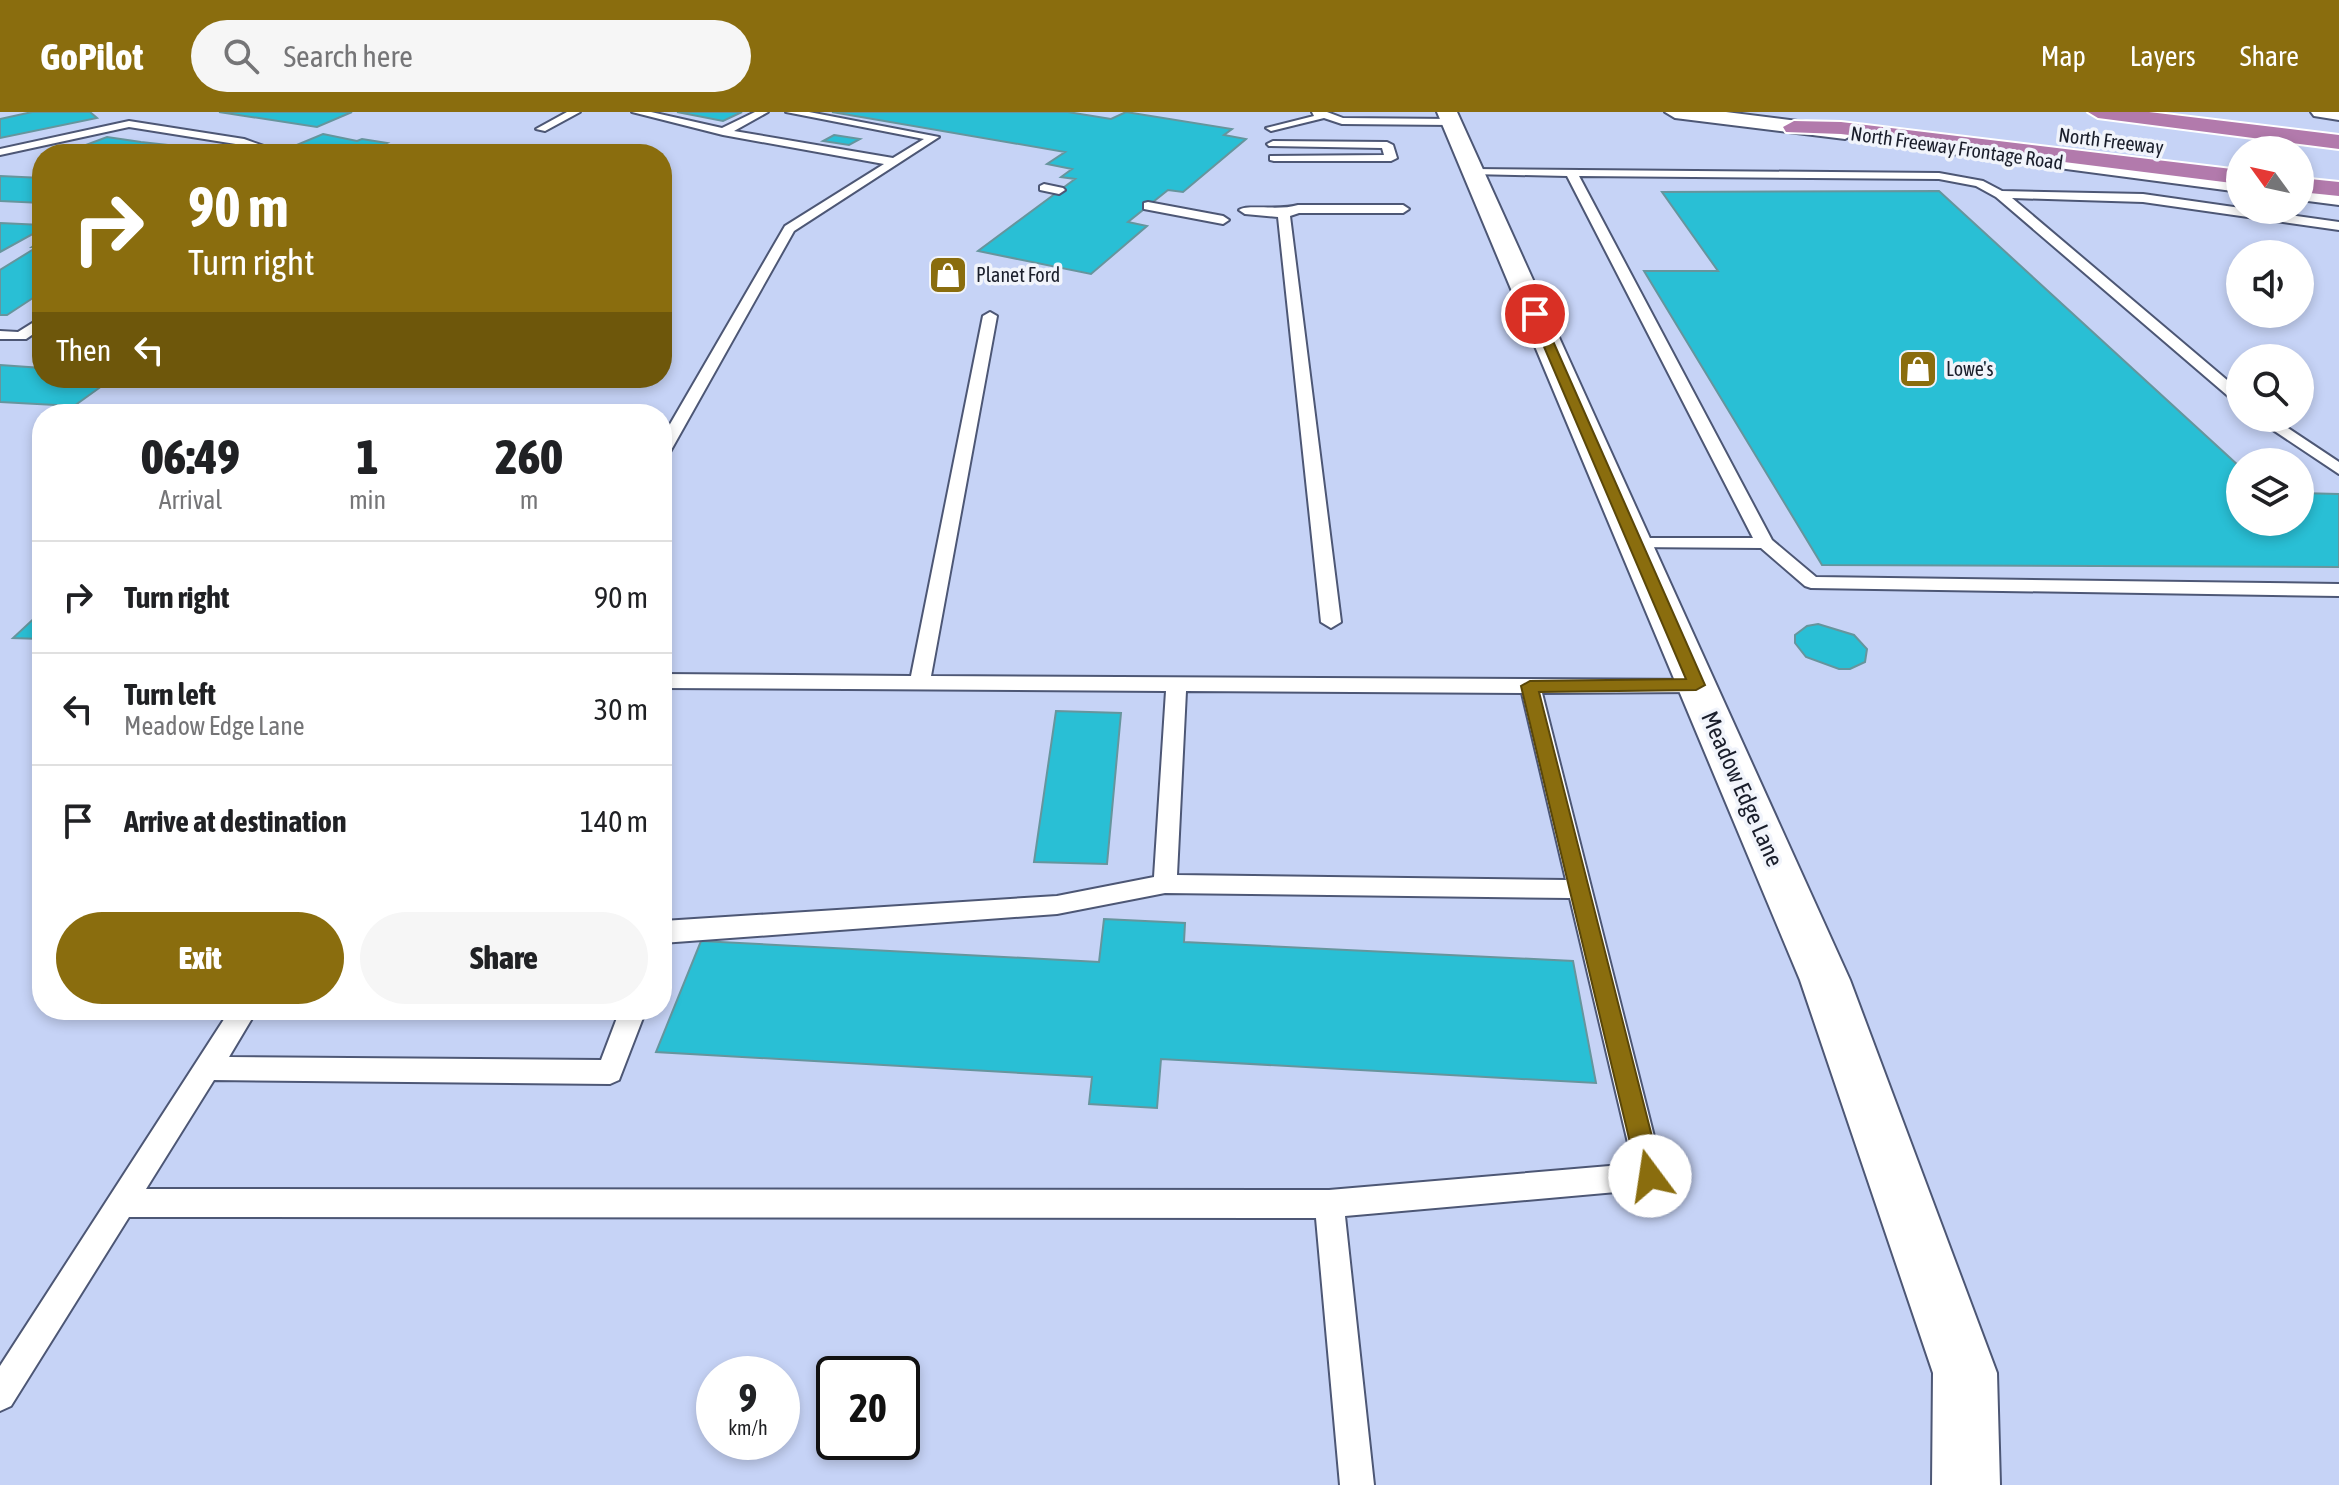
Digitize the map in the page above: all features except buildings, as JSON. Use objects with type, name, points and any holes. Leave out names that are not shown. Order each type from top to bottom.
[{"type":"highway","name":"North Freeway","points":[[1888,112],[2226,156]]},
{"type":"highway","name":"North Freeway","points":[[2098,112],[2339,142]]},
{"type":"highway","points":[[2294,112],[2339,116]]},
{"type":"highway","points":[[1794,127],[1841,128],[2226,175]]},
{"type":"highway","points":[[2314,168],[2339,171]]},
{"type":"highway","points":[[2314,186],[2339,189]]},
{"type":"street","name":"North Freeway Frontage Road","points":[[1675,112],[2226,183]]},
{"type":"street","points":[[2321,112],[2339,116]]},
{"type":"street","name":"Meadow Edge Lane","points":[[1449,117],[1825,980],[1965,1373],[1966,1485]]},
{"type":"street","points":[[2314,195],[2339,198]]},
{"type":"lane","points":[[541,129],[575,112]]},
{"type":"lane","points":[[637,112],[723,132],[894,162]]},
{"type":"lane","points":[[723,132],[763,112]]},
{"type":"lane","points":[[672,434],[789,229],[934,137],[791,112]]},
{"type":"lane","points":[[1258,121],[1294,112]]},
{"type":"lane","points":[[1318,112],[1342,121],[1449,117]]},
{"type":"lane","points":[[1271,128],[1319,118],[1318,112]]},
{"type":"lane","points":[[37,144],[129,124],[250,144]]},
{"type":"lane","points":[[1273,144],[1387,145],[1391,158],[1274,158]]},
{"type":"lane","points":[[0,152],[32,145]]},
{"type":"lane","points":[[1474,172],[1939,176],[1979,183],[2000,194],[2226,387]]},
{"type":"lane","points":[[1572,174],[1765,543],[1811,582],[2339,590]]},
{"type":"lane","points":[[1044,188],[1059,190]]},
{"type":"lane","points":[[2000,194],[2143,198],[2339,226]]},
{"type":"lane","points":[[1148,206],[1223,220]]},
{"type":"lane","points":[[1245,210],[1284,214],[1298,209],[1403,209]]},
{"type":"lane","points":[[1284,214],[1331,622]]},
{"type":"lane","points":[[920,683],[990,316]]},
{"type":"lane","points":[[21,336],[32,328]]},
{"type":"lane","points":[[0,335],[32,336]]},
{"type":"lane","points":[[2284,432],[2339,469]]},
{"type":"lane","points":[[1634,543],[1765,543]]},
{"type":"lane","points":[[672,681],[1696,685]]},
{"type":"lane","points":[[1165,884],[1176,685]]},
{"type":"lane","points":[[122,1203],[1329,1204],[1650,1176],[1530,686]]},
{"type":"lane","points":[[672,930],[1057,905],[1165,884],[1580,889]]},
{"type":"lane","points":[[0,1395],[238,1020]]},
{"type":"lane","points":[[207,1068],[610,1072],[629,1020]]},
{"type":"lane","points":[[1329,1204],[1357,1485]]},
{"type":"place","name":"Planet Ford","points":[[948,275]]},
{"type":"place","name":"Lowe's","points":[[1918,369]]},
{"type":"route","points":[[1535,314],[1696,685],[1530,686],[1650,1176]]}]
